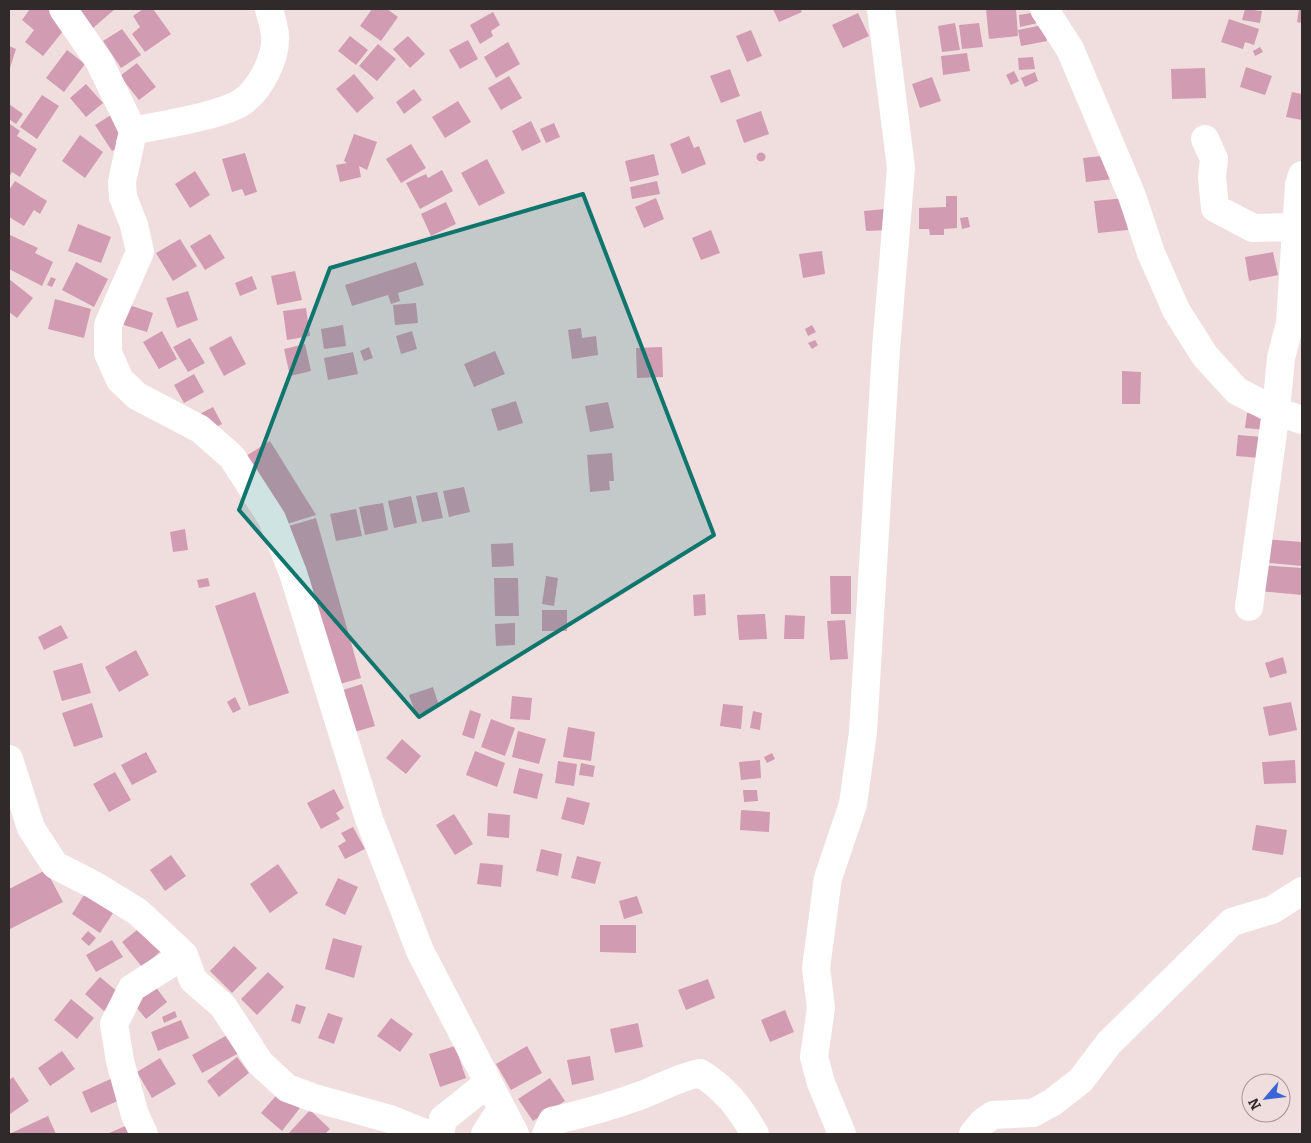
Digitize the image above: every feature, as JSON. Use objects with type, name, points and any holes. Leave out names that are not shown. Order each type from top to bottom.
[{"type":"street","points":[[63,9],[99,61],[134,131],[122,182],[123,197],[134,225],[140,252],[108,325],[108,353],[120,380],[137,396],[200,429],[232,457],[272,519],[293,573],[369,818],[420,951],[515,1134]]},
{"type":"street","points":[[134,131],[212,114],[242,102],[263,79],[274,50],[275,35],[269,9]]},
{"type":"street","points":[[842,1134],[821,1083],[814,1057],[821,1008],[816,968],[828,878],[853,804],[863,732],[886,349],[901,168],[881,9]]},
{"type":"street","points":[[1044,9],[1070,49],[1132,196],[1152,253],[1176,310],[1205,356],[1237,392],[1276,411],[1302,420]]},
{"type":"street","points":[[1205,139],[1214,159],[1212,177],[1215,208],[1253,228],[1296,227]]},
{"type":"street","points":[[1248,607],[1276,411],[1292,356],[1290,323],[1299,185],[1302,175]]},
{"type":"street","points":[[9,759],[31,828],[55,865],[94,885],[138,912],[184,955],[193,980],[223,1006],[260,1064],[287,1088],[314,1098],[390,1119],[427,1134]]},
{"type":"street","points":[[973,1134],[983,1122],[993,1115],[1033,1113],[1053,1102],[1081,1080],[1109,1043],[1232,922],[1272,910],[1302,891]]},
{"type":"street","points":[[144,1134],[135,1115],[120,1061],[114,1024],[132,988],[184,955]]},
{"type":"street","points":[[546,1134],[552,1121],[616,1104],[684,1076],[700,1073],[718,1084],[738,1105],[755,1134]]},
{"type":"street","points":[[440,1134],[443,1119],[488,1083]]},
{"type":"street","points":[[486,1134],[501,1109]]},
{"type":"highlighted area","points":[[583,194],[714,535],[419,717],[239,510],[330,268]]},
{"type":"building","points":[[30,9],[48,9],[68,25],[43,56],[25,42],[34,30],[22,20]]},
{"type":"building","points":[[77,9],[115,9],[93,28]]},
{"type":"building","points":[[143,9],[153,9],[171,34],[145,52],[132,34],[140,27],[133,16]]},
{"type":"building","points":[[372,9],[387,9],[398,17],[381,41],[360,26]]},
{"type":"building","points":[[773,9],[800,9],[802,12],[779,22]]},
{"type":"building","points":[[986,9],[1016,9],[1018,36],[989,39]]},
{"type":"building","points":[[1245,9],[1262,11],[1260,23],[1242,20]]},
{"type":"building","points":[[1299,9],[1302,9],[1302,23],[1297,22]]},
{"type":"building","points":[[493,12],[500,25],[491,31],[493,36],[480,44],[470,25]]},
{"type":"building","points":[[1036,12],[1038,23],[1020,27],[1019,15]]},
{"type":"building","points":[[858,13],[869,36],[843,48],[832,25]]},
{"type":"building","points":[[1229,19],[1259,29],[1254,45],[1245,42],[1243,49],[1221,42]]},
{"type":"building","points":[[955,23],[960,50],[942,52],[938,26]]},
{"type":"building","points":[[979,23],[983,47],[962,49],[959,25]]},
{"type":"building","points":[[1043,25],[1047,41],[1021,46],[1018,30]]},
{"type":"building","points":[[122,29],[141,55],[121,68],[103,41]]},
{"type":"building","points":[[751,30],[762,56],[747,62],[736,36]]},
{"type":"building","points":[[350,36],[368,50],[356,65],[338,51]]},
{"type":"building","points":[[408,36],[425,54],[410,68],[393,49]]},
{"type":"building","points":[[468,40],[478,59],[460,69],[449,50]]},
{"type":"building","points":[[508,42],[520,64],[496,78],[484,57]]},
{"type":"building","points":[[378,44],[396,59],[377,81],[359,66]]},
{"type":"building","points":[[9,46],[16,49],[9,71]]},
{"type":"building","points":[[1260,47],[1263,52],[1255,56],[1253,51]]},
{"type":"building","points":[[67,50],[85,64],[64,92],[46,78]]},
{"type":"building","points":[[967,53],[970,71],[943,75],[941,56]]},
{"type":"building","points":[[1033,57],[1035,69],[1019,70],[1018,58]]},
{"type":"building","points":[[137,63],[156,87],[139,100],[120,76]]},
{"type":"building","points":[[1246,67],[1272,76],[1265,95],[1240,87]]},
{"type":"building","points":[[1205,68],[1206,98],[1172,99],[1171,69]]},
{"type":"building","points":[[730,69],[740,96],[721,103],[710,76]]},
{"type":"building","points":[[1014,71],[1019,81],[1011,85],[1006,75]]},
{"type":"building","points":[[1035,72],[1038,81],[1025,87],[1021,78]]},
{"type":"building","points":[[354,74],[374,98],[357,113],[336,89]]},
{"type":"building","points":[[509,76],[522,98],[501,110],[488,88]]},
{"type":"building","points":[[932,77],[941,101],[920,108],[912,84]]},
{"type":"building","points":[[86,84],[103,103],[86,117],[70,98]]},
{"type":"building","points":[[414,89],[422,100],[404,114],[396,102]]},
{"type":"building","points":[[1292,92],[1302,94],[1302,120],[1286,117]]},
{"type":"building","points":[[42,95],[59,106],[37,139],[20,127]]},
{"type":"building","points":[[458,101],[471,122],[445,138],[432,117]]},
{"type":"building","points":[[9,104],[23,114],[16,124],[9,119]]},
{"type":"building","points":[[761,111],[769,134],[744,143],[736,120]]},
{"type":"building","points":[[111,115],[124,135],[116,140],[117,148],[112,151],[95,125]]},
{"type":"building","points":[[531,121],[541,142],[522,151],[512,131]]},
{"type":"building","points":[[554,123],[560,137],[546,143],[540,129]]},
{"type":"building","points":[[10,124],[20,131],[17,136],[37,149],[20,177],[12,172],[9,177]]},
{"type":"building","points":[[354,134],[377,142],[367,170],[359,166],[361,177],[340,182],[336,165],[347,163],[344,161]]},
{"type":"building","points":[[80,135],[103,152],[85,178],[62,161]]},
{"type":"building","points":[[689,136],[694,148],[699,146],[706,164],[682,174],[670,144]]},
{"type":"building","points":[[411,144],[426,168],[401,183],[386,159]]},
{"type":"building","points":[[761,152],[766,157],[761,162],[756,157]]},
{"type":"building","points":[[245,153],[257,192],[245,196],[242,189],[232,192],[222,159]]},
{"type":"building","points":[[654,154],[659,175],[630,182],[625,161]]},
{"type":"building","points":[[1111,155],[1114,179],[1086,182],[1083,158]]},
{"type":"building","points":[[487,159],[505,193],[479,206],[461,173]]},
{"type":"building","points":[[442,170],[453,191],[420,209],[406,183],[426,174],[428,178]]},
{"type":"building","points":[[195,171],[210,195],[190,208],[175,184]]},
{"type":"building","points":[[15,181],[47,201],[40,214],[34,210],[24,226],[9,217],[9,190]]},
{"type":"building","points":[[657,181],[660,194],[632,199],[630,187]]},
{"type":"building","points":[[946,196],[957,196],[957,228],[944,229],[944,235],[930,235],[929,229],[919,229],[919,208],[946,207]]},
{"type":"building","points":[[656,198],[664,219],[644,228],[635,207]]},
{"type":"building","points":[[1125,198],[1128,230],[1098,233],[1094,201]]},
{"type":"building","points":[[446,202],[456,224],[431,236],[421,214]]},
{"type":"building","points":[[885,209],[887,230],[866,231],[864,211]]},
{"type":"building","points":[[968,217],[970,227],[962,229],[960,218]]},
{"type":"building","points":[[78,224],[111,237],[101,263],[68,251]]},
{"type":"building","points":[[711,230],[720,253],[701,260],[692,238]]},
{"type":"building","points":[[210,234],[225,258],[205,270],[190,246]]},
{"type":"building","points":[[10,235],[38,248],[35,253],[53,262],[42,286],[9,269]]},
{"type":"building","points":[[180,239],[197,266],[173,281],[156,253]]},
{"type":"building","points":[[822,251],[825,274],[803,278],[799,254]]},
{"type":"building","points":[[1273,252],[1278,275],[1249,281],[1245,257]]},
{"type":"building","points":[[76,262],[108,279],[94,307],[62,290]]},
{"type":"building","points":[[416,262],[424,285],[398,293],[400,301],[391,304],[388,295],[352,306],[345,285]]},
{"type":"building","points":[[295,271],[302,300],[277,305],[271,276]]},
{"type":"building","points":[[252,276],[257,289],[240,296],[235,283]]},
{"type":"building","points":[[51,277],[56,279],[52,287],[47,285]]},
{"type":"building","points":[[9,279],[33,298],[17,318],[9,312]]},
{"type":"building","points":[[188,291],[198,320],[177,328],[166,298]]},
{"type":"building","points":[[55,299],[91,309],[84,338],[48,329]]},
{"type":"building","points":[[123,303],[153,313],[147,332],[117,323]]},
{"type":"building","points":[[416,303],[418,323],[395,325],[393,305]]},
{"type":"building","points":[[306,308],[310,336],[287,340],[283,311]]},
{"type":"building","points":[[343,325],[346,346],[324,349],[321,329]]},
{"type":"building","points":[[812,325],[816,332],[808,336],[805,329]]},
{"type":"building","points":[[581,328],[582,338],[596,336],[598,355],[572,359],[568,330]]},
{"type":"building","points":[[162,331],[177,359],[159,369],[143,342]]},
{"type":"building","points":[[412,331],[417,349],[401,354],[396,336]]},
{"type":"building","points":[[231,336],[246,364],[224,376],[209,348]]},
{"type":"building","points":[[190,338],[205,363],[188,372],[173,347]]},
{"type":"building","points":[[815,340],[818,345],[812,349],[808,343]]},
{"type":"building","points":[[305,344],[311,371],[290,376],[284,349]]},
{"type":"building","points":[[369,347],[373,358],[364,361],[360,351]]},
{"type":"building","points":[[662,347],[663,377],[637,378],[636,348]]},
{"type":"building","points":[[495,351],[505,374],[474,387],[464,364]]},
{"type":"building","points":[[353,352],[358,374],[328,380],[324,358]]},
{"type":"building","points":[[1122,371],[1141,372],[1140,404],[1122,404]]},
{"type":"building","points":[[194,374],[204,392],[184,403],[174,385]]},
{"type":"building","points":[[516,401],[523,423],[498,431],[491,409]]},
{"type":"building","points":[[608,402],[614,428],[590,432],[585,406]]},
{"type":"building","points":[[213,407],[222,424],[205,433],[196,416]]},
{"type":"building","points":[[1247,413],[1267,415],[1266,430],[1245,428]]},
{"type":"building","points":[[1238,435],[1262,437],[1260,458],[1236,456]]},
{"type":"building","points":[[270,441],[316,515],[287,524],[246,456]]},
{"type":"building","points":[[612,453],[614,481],[609,481],[610,490],[590,492],[587,455]]},
{"type":"building","points":[[464,487],[470,512],[449,517],[443,491]]},
{"type":"building","points":[[437,492],[443,518],[422,522],[416,496]]},
{"type":"building","points":[[411,496],[417,523],[394,528],[388,501]]},
{"type":"building","points":[[383,503],[388,530],[365,535],[359,507]]},
{"type":"building","points":[[356,509],[362,536],[336,541],[330,514]]},
{"type":"building","points":[[316,518],[361,678],[333,686],[289,526]]},
{"type":"building","points":[[185,529],[188,550],[173,552],[170,532]]},
{"type":"building","points":[[1262,539],[1302,542],[1302,566],[1260,562]]},
{"type":"building","points":[[513,543],[514,566],[492,567],[491,544]]},
{"type":"building","points":[[1261,565],[1302,568],[1302,595],[1259,591]]},
{"type":"building","points":[[546,576],[558,578],[554,606],[542,604]]},
{"type":"building","points":[[830,576],[851,576],[851,614],[831,614]]},
{"type":"building","points":[[208,578],[210,586],[199,588],[197,580]]},
{"type":"building","points":[[494,578],[518,578],[519,616],[495,616]]},
{"type":"building","points":[[255,592],[289,693],[249,706],[215,606]]},
{"type":"building","points":[[705,594],[706,615],[694,616],[693,595]]},
{"type":"building","points":[[542,610],[567,610],[567,631],[542,631]]},
{"type":"building","points":[[765,614],[767,639],[739,640],[737,615]]},
{"type":"building","points":[[785,615],[805,616],[804,639],[784,639]]},
{"type":"building","points":[[845,620],[848,659],[830,660],[827,621]]},
{"type":"building","points":[[515,623],[515,645],[496,646],[495,624]]},
{"type":"building","points":[[61,625],[68,638],[44,650],[38,637]]},
{"type":"building","points":[[136,650],[149,675],[119,692],[105,667]]},
{"type":"building","points":[[1283,657],[1287,673],[1270,678],[1265,663]]},
{"type":"building","points":[[82,663],[91,693],[62,701],[53,671]]},
{"type":"building","points":[[362,684],[375,726],[351,733],[337,692]]},
{"type":"building","points":[[433,687],[439,706],[416,715],[409,695]]},
{"type":"building","points":[[512,696],[532,698],[530,720],[510,719]]},
{"type":"building","points":[[235,697],[241,709],[233,713],[227,702]]},
{"type":"building","points":[[1291,702],[1297,730],[1269,736],[1263,707]]},
{"type":"building","points":[[92,703],[103,737],[74,747],[62,713]]},
{"type":"building","points":[[723,704],[743,706],[741,729],[720,726]]},
{"type":"building","points":[[470,710],[481,714],[474,739],[462,735]]},
{"type":"building","points":[[753,711],[762,713],[760,730],[750,728]]},
{"type":"building","points":[[491,719],[515,728],[505,756],[481,747]]},
{"type":"building","points":[[568,727],[595,732],[591,761],[563,757]]},
{"type":"building","points":[[518,731],[546,739],[539,764],[512,757]]},
{"type":"building","points":[[402,739],[421,756],[406,774],[386,758]]},
{"type":"building","points":[[475,751],[505,763],[497,787],[466,775]]},
{"type":"building","points":[[146,752],[157,772],[132,785],[121,765]]},
{"type":"building","points":[[772,753],[775,759],[767,763],[764,757]]},
{"type":"building","points":[[760,760],[761,778],[741,780],[739,762]]},
{"type":"building","points":[[1295,760],[1296,783],[1264,784],[1262,762]]},
{"type":"building","points":[[558,761],[577,764],[574,786],[555,783]]},
{"type":"building","points":[[581,763],[595,766],[593,777],[579,775]]},
{"type":"building","points":[[519,768],[543,774],[537,799],[513,793]]},
{"type":"building","points":[[115,772],[131,800],[109,812],[93,784]]},
{"type":"building","points":[[334,789],[344,808],[336,813],[340,819],[321,829],[307,803]]},
{"type":"building","points":[[743,790],[757,790],[758,801],[744,802]]},
{"type":"building","points":[[567,797],[590,803],[584,825],[561,819]]},
{"type":"building","points":[[741,810],[770,812],[769,832],[740,830]]},
{"type":"building","points":[[488,813],[510,815],[509,838],[487,836]]},
{"type":"building","points":[[454,814],[473,844],[455,855],[436,825]]},
{"type":"building","points":[[1256,825],[1287,830],[1283,855],[1252,850]]},
{"type":"building","points":[[353,827],[365,849],[345,859],[338,846],[346,841],[341,833]]},
{"type":"building","points":[[541,849],[562,854],[558,876],[536,871]]},
{"type":"building","points":[[171,855],[186,876],[165,891],[150,870]]},
{"type":"building","points":[[577,856],[601,862],[595,884],[571,878]]},
{"type":"building","points":[[480,863],[503,865],[501,887],[477,884]]},
{"type":"building","points":[[278,864],[298,893],[270,913],[250,884]]},
{"type":"building","points":[[46,870],[63,902],[10,929],[9,889]]},
{"type":"building","points":[[338,878],[358,887],[345,915],[325,905]]},
{"type":"building","points":[[87,890],[115,910],[100,933],[72,914]]},
{"type":"building","points":[[637,896],[643,913],[624,919],[619,901]]},
{"type":"building","points":[[600,925],[636,925],[636,953],[600,952]]},
{"type":"building","points":[[142,926],[161,951],[142,967],[122,942]]},
{"type":"building","points":[[88,931],[96,938],[89,946],[81,939]]},
{"type":"building","points":[[333,938],[362,946],[354,978],[325,969]]},
{"type":"building","points":[[112,940],[123,957],[96,972],[86,955]]},
{"type":"building","points":[[234,946],[257,968],[232,993],[210,971]]},
{"type":"building","points":[[268,972],[284,987],[257,1015],[241,999]]},
{"type":"building","points":[[100,977],[119,993],[104,1011],[85,994]]},
{"type":"building","points":[[708,979],[715,998],[686,1010],[678,990]]},
{"type":"building","points":[[155,986],[167,1002],[146,1019],[133,1003]]},
{"type":"building","points":[[71,999],[94,1018],[77,1039],[54,1020]]},
{"type":"building","points":[[296,1004],[306,1007],[300,1024],[291,1021]]},
{"type":"building","points":[[785,1010],[794,1032],[770,1042],[761,1020]]},
{"type":"building","points":[[175,1011],[177,1017],[164,1023],[162,1017]]},
{"type":"building","points":[[328,1013],[343,1018],[334,1044],[318,1038]]},
{"type":"building","points":[[391,1018],[413,1034],[400,1052],[377,1036]]},
{"type":"building","points":[[181,1020],[189,1038],[158,1051],[151,1032]]},
{"type":"building","points":[[638,1023],[643,1047],[615,1053],[610,1029]]},
{"type":"building","points":[[229,1034],[239,1053],[202,1073],[192,1055]]},
{"type":"building","points":[[455,1046],[466,1078],[440,1087],[429,1054]]},
{"type":"building","points":[[527,1046],[542,1073],[511,1090],[496,1064]]},
{"type":"building","points":[[62,1051],[75,1069],[50,1086],[38,1068]]},
{"type":"building","points":[[590,1056],[594,1080],[572,1085],[567,1060]]},
{"type":"building","points":[[237,1057],[249,1073],[219,1097],[207,1081]]},
{"type":"building","points":[[160,1058],[176,1084],[152,1098],[137,1072]]},
{"type":"building","points":[[13,1077],[29,1101],[10,1114],[9,1080]]},
{"type":"building","points":[[115,1077],[124,1098],[91,1113],[82,1092]]},
{"type":"building","points":[[550,1078],[565,1101],[533,1121],[518,1099]]},
{"type":"building","points":[[280,1091],[300,1108],[282,1131],[261,1113]]},
{"type":"building","points":[[310,1110],[330,1129],[325,1134],[288,1134]]},
{"type":"building","points":[[48,1116],[56,1134],[9,1134]]},
{"type":"building","points":[[132,1123],[137,1134],[107,1134]]}]
